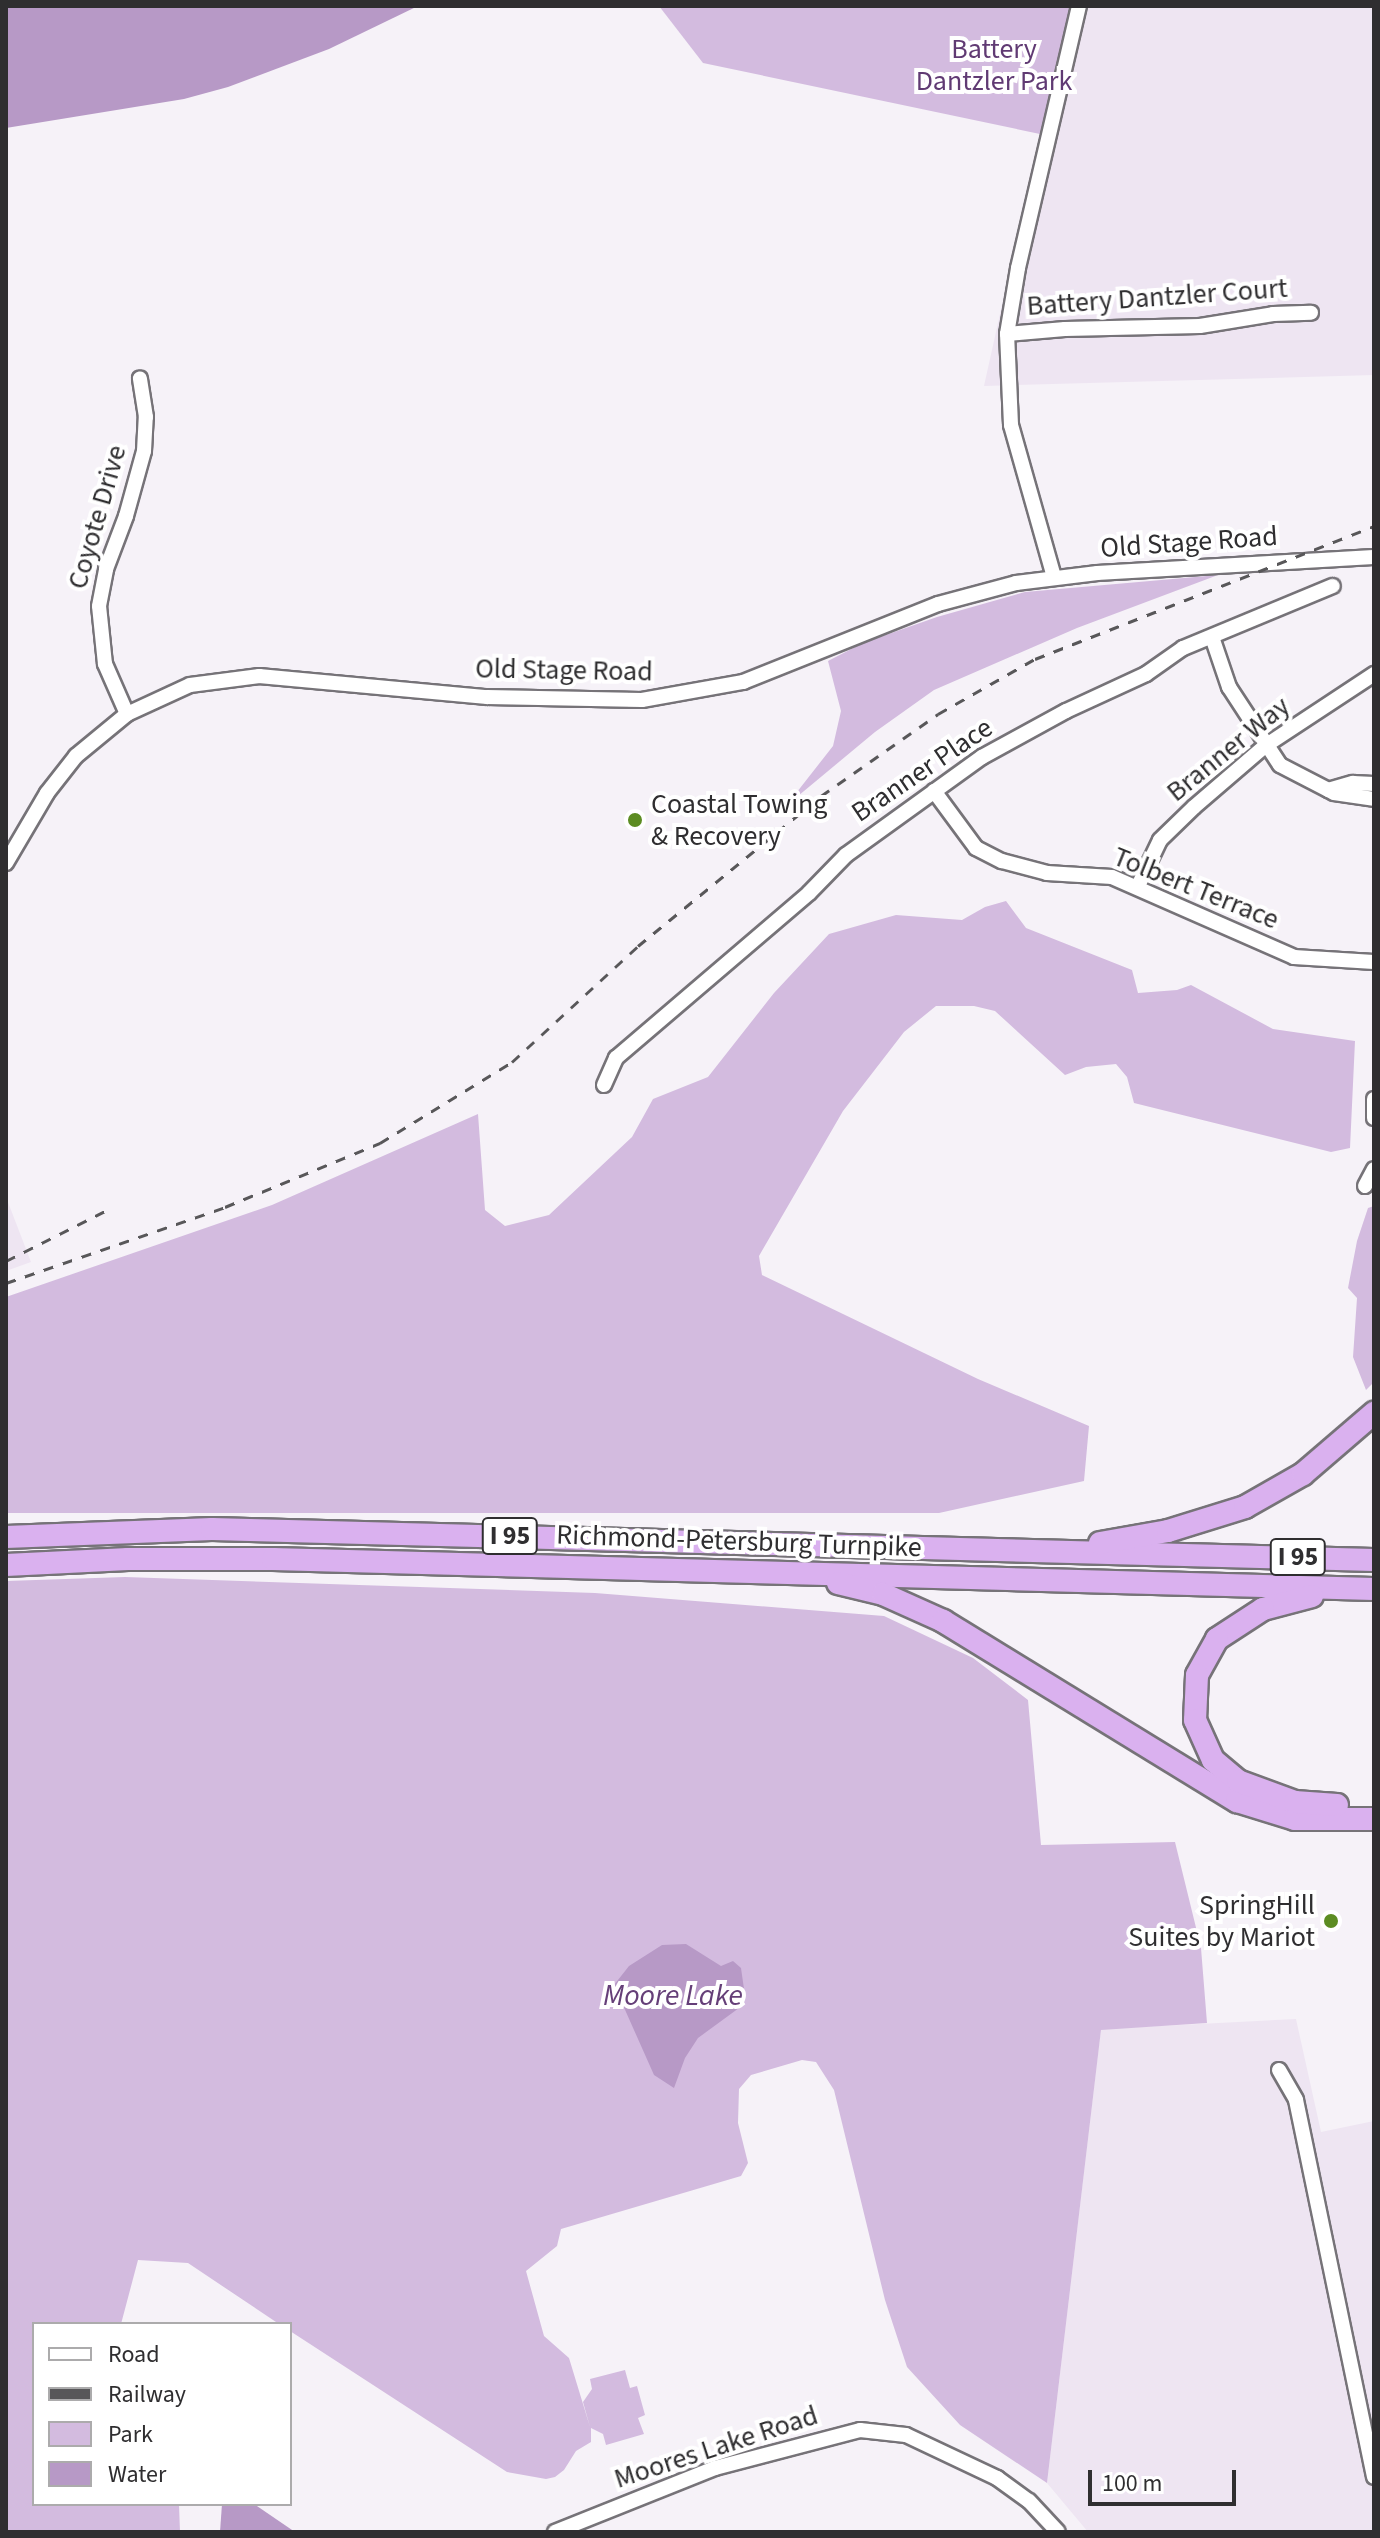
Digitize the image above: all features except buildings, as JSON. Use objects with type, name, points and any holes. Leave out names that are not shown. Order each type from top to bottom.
[{"type":"highway","points":[[1076,1551],[1106,1541],[1206,1521],[1245,1507],[1303,1474],[1374,1413]]},
{"type":"highway","name":"Richmond-Petersburg Turnpike","points":[[6,1537],[212,1529],[1374,1560]]},
{"type":"highway","name":"Richmond-Petersburg Turnpike","points":[[6,1565],[128,1559],[259,1558],[1365,1589]]},
{"type":"highway","points":[[794,1573],[883,1594],[934,1616],[1248,1806],[1295,1819],[1374,1819]]},
{"type":"highway","points":[[1365,1589],[1282,1602],[1230,1627],[1209,1648],[1201,1662],[1193,1703],[1205,1747],[1238,1781],[1295,1802],[1374,1804]]},
{"type":"street","points":[[1054,577],[1011,425],[1007,334],[1018,268],[1079,6]]},
{"type":"street","name":"Battery Dantzler Court","points":[[1007,334],[1065,329],[1200,326],[1273,314],[1311,313]]},
{"type":"street","name":"Coyote Drive","points":[[127,714],[105,664],[99,606],[106,569],[126,516],[144,451],[146,417],[140,378]]},
{"type":"street","name":"Old Stage Road","points":[[6,863],[60,773],[92,739],[127,714],[190,685],[259,676],[543,700],[608,702],[676,697],[743,682],[938,604],[1016,583],[1054,577],[1374,557]]},
{"type":"street","name":"Branner Place","points":[[604,1085],[616,1058],[809,893],[846,855],[982,757],[1066,711],[1146,674],[1183,648],[1333,586]]},
{"type":"street","points":[[1212,637],[1229,687],[1280,765],[1328,790],[1374,799]]},
{"type":"street","name":"Branner Way","points":[[1138,886],[1160,840],[1265,746],[1374,674]]},
{"type":"street","points":[[1328,790],[1353,783],[1374,784]]},
{"type":"street","name":"Tolbert Terrace","points":[[934,791],[976,848],[1002,861],[1047,873],[1099,873],[1138,886],[1294,957],[1374,962]]},
{"type":"street","points":[[1374,1099],[1374,1118]]},
{"type":"street","points":[[1365,1186],[1374,1169]]},
{"type":"street","points":[[1279,2070],[1296,2100],[1374,2477]]},
{"type":"street","name":"Moores Lake Road","points":[[555,2532],[706,2471],[860,2430],[906,2435],[997,2478],[1029,2501],[1058,2532]]},
{"type":"shaded area","points":[[1015,6],[1374,6],[1374,375],[984,386],[1066,17]]},
{"type":"shaded area","points":[[6,1197],[31,1262],[6,1271]]},
{"type":"shaded area","points":[[1296,2019],[1321,2132],[1374,2121],[1374,2532],[1088,2532],[1047,2483],[1101,2029]]},
{"type":"green space","name":"Battery Dantzler Park","points":[[659,6],[1070,6],[1040,134],[703,63]]},
{"type":"green space","points":[[1218,575],[1077,628],[934,690],[875,732],[786,806],[833,746],[841,711],[828,661],[863,643],[937,617],[1025,592]]},
{"type":"green space","points":[[1006,901],[1026,928],[1132,970],[1138,993],[1177,990],[1191,985],[1273,1029],[1355,1041],[1350,1148],[1331,1152],[1134,1103],[1127,1077],[1116,1064],[1086,1067],[1065,1075],[995,1011],[974,1006],[936,1006],[904,1032],[843,1111],[759,1256],[762,1275],[978,1379],[1089,1426],[1084,1481],[939,1513],[6,1513],[6,1297],[272,1205],[478,1114],[485,1210],[505,1226],[549,1215],[632,1137],[653,1099],[708,1077],[774,993],[829,934],[896,915],[962,920],[985,907]]},
{"type":"green space","points":[[1374,1206],[1374,1382],[1366,1390],[1353,1357],[1357,1298],[1348,1288],[1357,1241],[1368,1208]]},
{"type":"green space","points":[[125,1577],[595,1593],[884,1616],[973,1658],[1028,1700],[1041,1845],[1175,1842],[1201,1948],[1207,2023],[1101,2030],[1047,2483],[960,2425],[907,2367],[885,2300],[834,2090],[816,2062],[802,2060],[751,2075],[739,2089],[738,2123],[748,2163],[741,2176],[561,2229],[557,2246],[526,2271],[544,2336],[569,2358],[590,2427],[583,2402],[592,2389],[590,2379],[625,2370],[630,2388],[637,2386],[645,2415],[638,2418],[644,2434],[606,2445],[603,2434],[591,2428],[591,2442],[576,2451],[564,2470],[555,2477],[546,2479],[507,2472],[292,2332],[292,2322],[276,2322],[188,2263],[138,2260],[122,2322],[32,2322],[32,2506],[179,2506],[180,2532],[6,2532],[6,1581]]},
{"type":"water","points":[[6,6],[418,6],[329,49],[228,87],[184,99],[6,128]]},
{"type":"water","name":"Moore Lake","points":[[686,1944],[721,1966],[733,1961],[741,1968],[745,1996],[739,2008],[698,2038],[685,2058],[674,2088],[654,2075],[614,1985],[629,1966],[662,1945]]},
{"type":"water","points":[[222,2506],[257,2506],[295,2532],[220,2532]]},
{"type":"railway","points":[[6,1283],[225,1207],[380,1143],[512,1062],[638,946],[821,796],[938,714],[1035,659],[1374,526]]},
{"type":"railway","points":[[6,1261],[107,1210]]},
{"type":"place","name":"Coastal Towing & Recovery","points":[[635,820]]},
{"type":"place","name":"SpringHill Suites by Mariot","points":[[1331,1921]]}]
